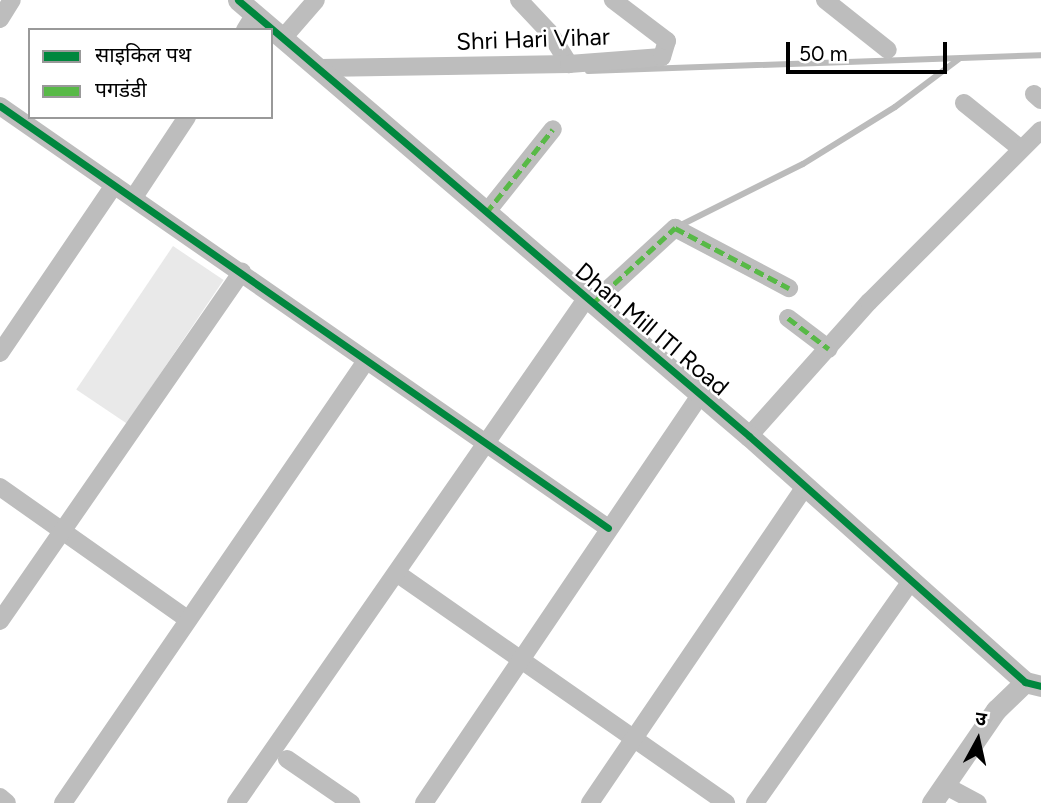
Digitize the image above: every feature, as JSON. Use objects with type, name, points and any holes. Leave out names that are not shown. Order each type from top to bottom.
[{"type":"street","points":[[0,19],[12,0]]},
{"type":"street","name":"Dhan Mill ITI Road","points":[[238,0],[250,22]]},
{"type":"street","points":[[283,38],[316,0]]},
{"type":"street","points":[[519,0],[549,32],[569,64]]},
{"type":"street","name":"Shri Hari Vihar","points":[[320,68],[569,64],[662,57],[667,41],[613,0]]},
{"type":"street","points":[[825,0],[888,50]]},
{"type":"street","name":"Dhan Mill ITI Road","points":[[273,33],[320,68],[589,302],[806,485],[1033,684]]},
{"type":"street","points":[[964,103],[1021,149]]},
{"type":"street","points":[[0,106],[242,272],[487,447],[608,528]]},
{"type":"street","points":[[134,197],[186,119]]},
{"type":"street","points":[[486,213],[553,129]]},
{"type":"street","points":[[749,436],[922,246],[1041,130]]},
{"type":"street","points":[[0,353],[114,184]]},
{"type":"street","points":[[236,803],[589,302],[675,228],[789,288]]},
{"type":"street","points":[[0,621],[242,272]]},
{"type":"street","points":[[788,318],[829,349]]},
{"type":"street","points":[[63,803],[186,618],[366,361]]},
{"type":"street","points":[[424,803],[700,395]]},
{"type":"street","points":[[590,803],[806,485]]},
{"type":"street","points":[[0,486],[186,618]]},
{"type":"street","points":[[398,575],[726,803]]},
{"type":"street","points":[[755,803],[912,580]]},
{"type":"street","points":[[932,803],[996,710],[1033,684]]},
{"type":"street","points":[[287,759],[351,803]]},
{"type":"street","points":[[944,785],[978,803]]},
{"type":"street","points":[[0,797],[8,803]]},
{"type":"shaded area","points":[[173,246],[224,280],[127,424],[76,389]]},
{"type":"waterway","points":[[588,71],[1041,55]]},
{"type":"waterway","points":[[683,224],[803,164],[895,107],[959,59]]},
{"type":"marked path","points":[[486,213],[553,129]]},
{"type":"marked path","points":[[592,304],[675,228],[789,288]]},
{"type":"marked path","points":[[788,318],[829,349]]},
{"type":"cycle path","points":[[238,0],[271,28]]},
{"type":"cycle path","points":[[273,30],[749,436],[1025,682],[1041,686]]},
{"type":"cycle path","points":[[0,106],[608,528]]}]
